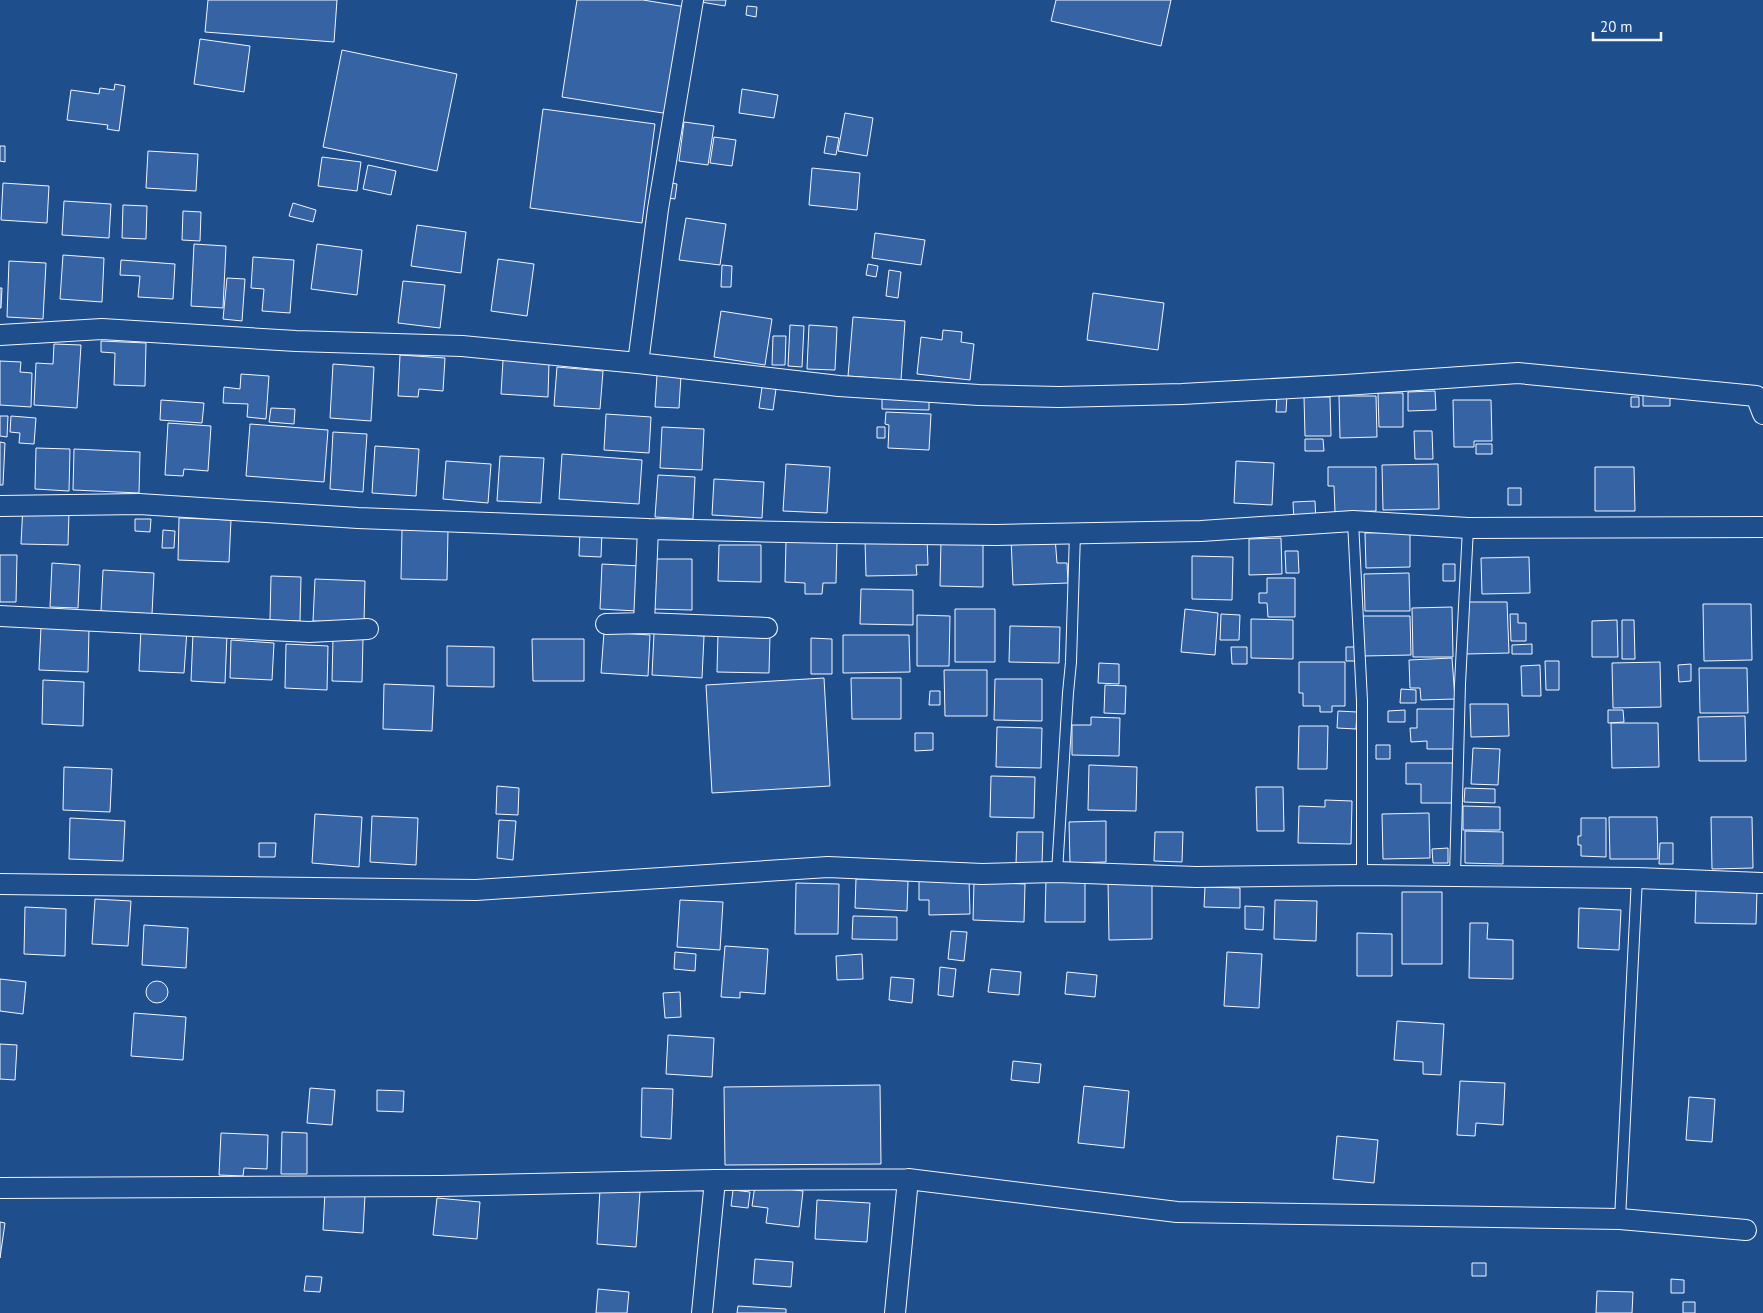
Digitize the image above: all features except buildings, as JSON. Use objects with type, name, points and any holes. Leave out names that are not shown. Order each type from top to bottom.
[{"type":"street","points":[[638,363],[658,208],[693,0]]},
{"type":"street","points":[[0,335],[102,329],[296,341],[462,346],[638,363],[839,386],[979,395],[1059,397],[1201,393],[1518,373],[1756,396],[1763,414]]},
{"type":"street","points":[[0,506],[139,504],[358,518],[648,529],[949,534],[1201,531],[1353,521],[1468,528],[1763,527]]},
{"type":"street","points":[[644,624],[648,529]]},
{"type":"street","points":[[0,616],[309,632],[368,629]]},
{"type":"street","points":[[606,624],[767,628]]},
{"type":"street","points":[[0,884],[476,890],[828,867],[982,874],[1057,872],[1196,877],[1362,875],[1637,878],[1761,883]]},
{"type":"street","points":[[896,1313],[908,1179]]},
{"type":"street","points":[[0,1188],[431,1186],[715,1180],[908,1179],[1177,1212],[1620,1219],[1746,1230]]},
{"type":"street","points":[[702,1313],[715,1180]]},
{"type":"lane","points":[[1353,521],[1362,702],[1362,875]]},
{"type":"lane","points":[[1455,876],[1460,684],[1468,528]]},
{"type":"lane","points":[[1057,872],[1071,662],[1075,533]]},
{"type":"lane","points":[[1620,1219],[1637,878]]}]
